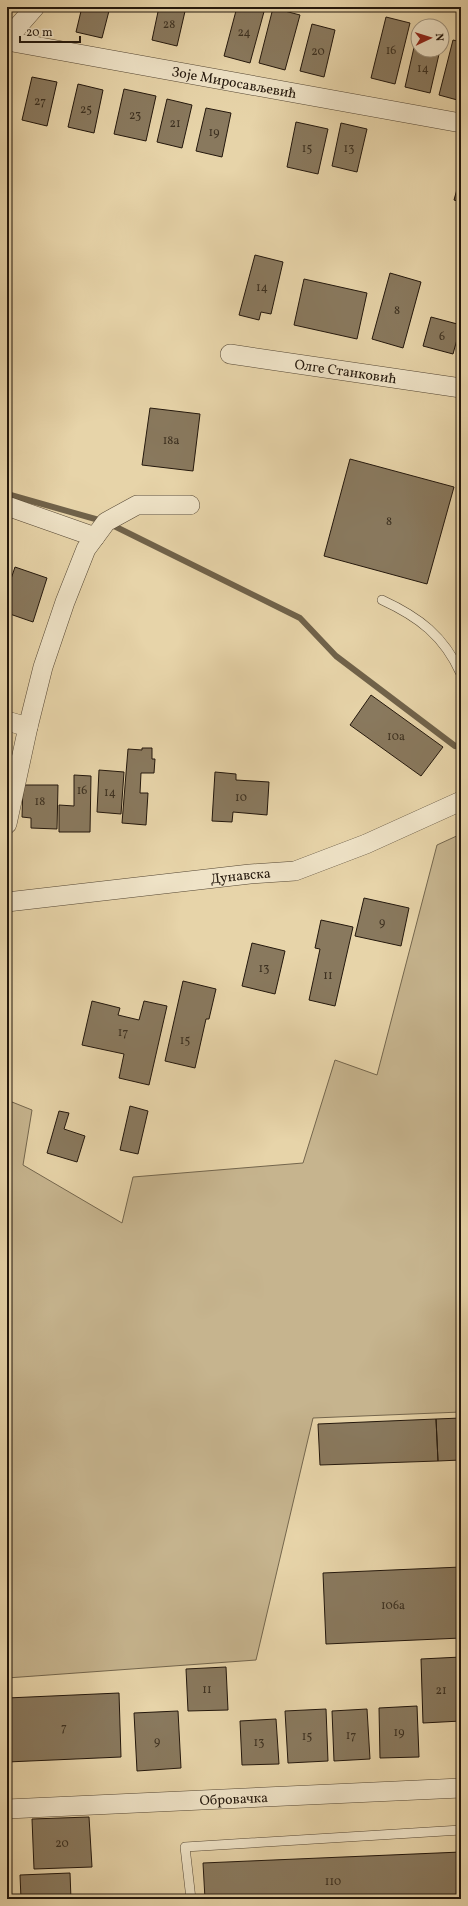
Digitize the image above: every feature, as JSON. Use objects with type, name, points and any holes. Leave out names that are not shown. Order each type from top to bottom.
[{"type":"street","points":[[7,40],[35,7]]},
{"type":"street","name":"Зоје Миросављевић","points":[[7,40],[461,123]]},
{"type":"street","name":"Олге Станковић","points":[[230,354],[461,388]]},
{"type":"street","points":[[7,824],[28,727],[44,667],[65,602],[86,549],[106,522],[137,505],[190,506]]},
{"type":"street","points":[[7,506],[95,537]]},
{"type":"street","points":[[7,721],[28,727]]},
{"type":"street","name":"Дунавска","points":[[7,902],[250,874],[295,871],[366,844],[461,801]]},
{"type":"street","name":"Обровачка","points":[[7,1809],[461,1788]]},
{"type":"lane","points":[[382,600],[404,610],[427,626],[453,658],[461,674]]},
{"type":"lane","points":[[191,1899],[185,1847],[461,1830]]},
{"type":"shaded area","points":[[461,834],[461,1412],[313,1418],[256,1660],[7,1678],[7,1100],[32,1110],[23,1165],[122,1223],[133,1177],[303,1163],[335,1060],[377,1075],[437,845]]},
{"type":"building","points":[[82,7],[110,7],[102,38],[76,32]]},
{"type":"building","points":[[159,7],[186,7],[177,46],[152,40]]},
{"type":"building","points":[[237,7],[265,8],[250,63],[224,56]]},
{"type":"building","points":[[273,8],[300,15],[285,70],[259,63]]},
{"type":"building","points":[[386,17],[410,23],[395,84],[371,78]]},
{"type":"building","points":[[312,24],[335,30],[324,77],[300,71]]},
{"type":"building","points":[[453,40],[461,42],[461,101],[439,95],[448,58],[450,58]]},
{"type":"building","points":[[412,58],[438,58],[430,93],[405,87]]},
{"type":"building","points":[[32,77],[57,82],[47,126],[22,120]]},
{"type":"building","points":[[78,84],[103,90],[94,133],[68,127]]},
{"type":"building","points":[[124,89],[156,96],[146,141],[114,134]]},
{"type":"building","points":[[167,99],[192,105],[182,148],[157,142]]},
{"type":"building","points":[[206,108],[231,113],[222,157],[196,151]]},
{"type":"building","points":[[296,122],[328,129],[318,174],[287,167]]},
{"type":"building","points":[[341,123],[367,129],[357,172],[332,166]]},
{"type":"building","points":[[461,175],[461,202],[454,200]]},
{"type":"building","points":[[255,255],[283,262],[271,314],[261,312],[259,320],[239,315]]},
{"type":"building","points":[[390,273],[421,282],[403,348],[372,339]]},
{"type":"building","points":[[304,279],[367,293],[357,339],[294,325]]},
{"type":"building","points":[[431,317],[461,325],[453,354],[423,346]]},
{"type":"building","points":[[150,408],[200,414],[193,471],[142,465]]},
{"type":"building","points":[[350,459],[454,487],[427,584],[324,556]]},
{"type":"building","points":[[15,567],[47,578],[33,622],[7,613],[7,591]]},
{"type":"building","points":[[371,695],[443,747],[421,776],[350,725]]},
{"type":"building","points":[[142,748],[152,748],[152,759],[155,759],[154,773],[141,773],[140,793],[148,793],[146,825],[122,823],[128,749],[142,750]]},
{"type":"building","points":[[99,770],[124,772],[121,814],[97,812]]},
{"type":"building","points":[[215,772],[236,774],[236,780],[269,782],[267,815],[233,812],[232,822],[212,821]]},
{"type":"building","points":[[74,775],[91,776],[90,832],[59,832],[59,805],[74,806]]},
{"type":"building","points":[[23,785],[58,785],[57,829],[31,828],[31,818],[22,817]]},
{"type":"building","points":[[364,898],[409,908],[401,946],[355,936]]},
{"type":"building","points":[[321,920],[353,927],[335,1006],[309,1000],[320,949],[315,948]]},
{"type":"building","points":[[252,943],[285,951],[275,994],[242,986]]},
{"type":"building","points":[[183,981],[216,989],[209,1019],[206,1019],[195,1068],[165,1061]]},
{"type":"building","points":[[92,1001],[120,1008],[118,1015],[139,1020],[144,1001],[167,1006],[149,1085],[119,1078],[124,1054],[82,1045]]},
{"type":"building","points":[[130,1106],[148,1111],[138,1154],[120,1150]]},
{"type":"building","points":[[59,1111],[69,1113],[64,1129],[85,1136],[77,1162],[47,1153]]},
{"type":"building","points":[[461,1418],[461,1460],[438,1461],[436,1419]]},
{"type":"building","points":[[436,1419],[438,1461],[320,1465],[318,1424]]},
{"type":"building","points":[[461,1567],[461,1638],[326,1644],[323,1573]]},
{"type":"building","points":[[461,1657],[461,1721],[423,1723],[421,1659]]},
{"type":"building","points":[[226,1667],[228,1710],[188,1711],[186,1669]]},
{"type":"building","points":[[119,1693],[121,1757],[7,1762],[7,1698]]},
{"type":"building","points":[[417,1706],[419,1757],[380,1758],[379,1708]]},
{"type":"building","points":[[326,1709],[328,1761],[288,1763],[285,1711]]},
{"type":"building","points":[[367,1709],[370,1759],[334,1761],[332,1711]]},
{"type":"building","points":[[178,1711],[181,1768],[137,1771],[134,1713]]},
{"type":"building","points":[[276,1719],[279,1764],[242,1765],[240,1721]]},
{"type":"building","points":[[89,1817],[92,1867],[34,1869],[32,1819]]},
{"type":"building","points":[[461,1852],[461,1899],[205,1899],[203,1863]]},
{"type":"building","points":[[70,1873],[71,1899],[21,1899],[20,1875]]},
{"type":"waterway","points":[[7,494],[106,522],[300,618],[336,656],[455,746]]}]
